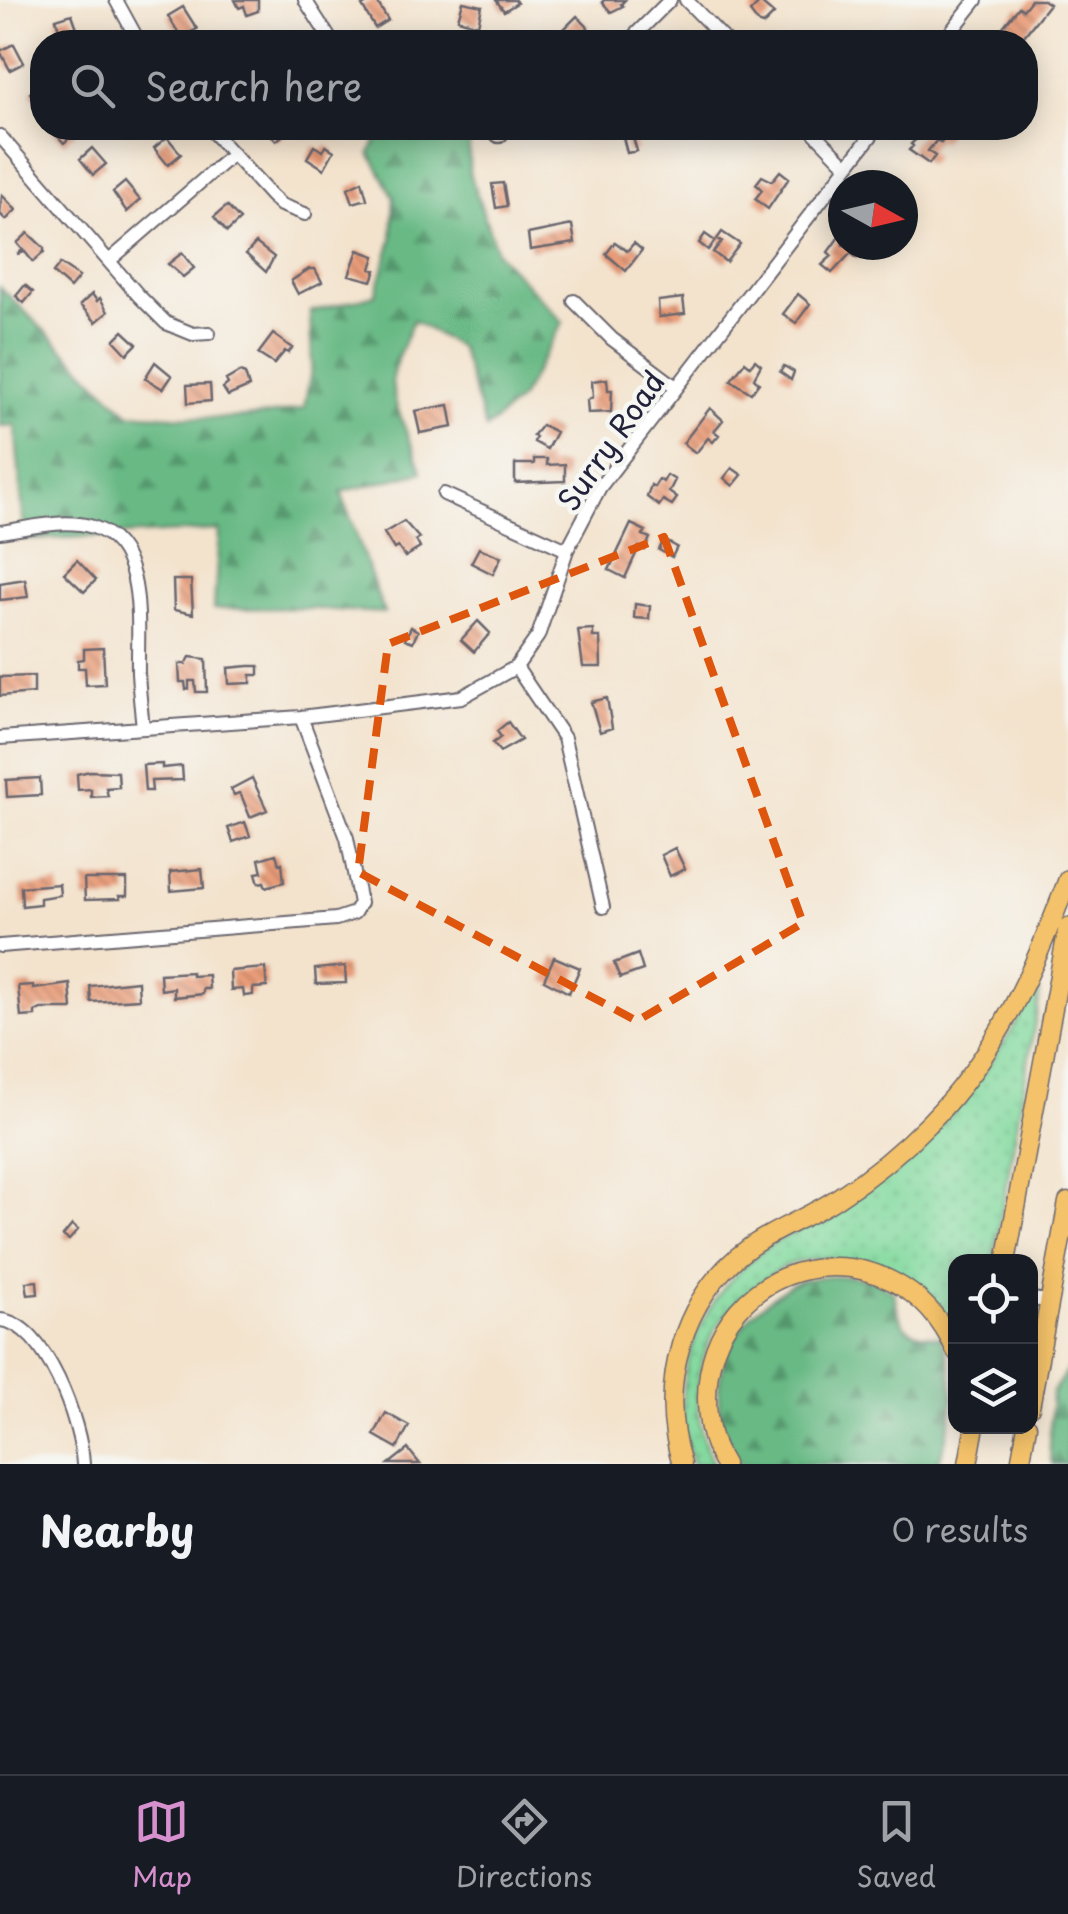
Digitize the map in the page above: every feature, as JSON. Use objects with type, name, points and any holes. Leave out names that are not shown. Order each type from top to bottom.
[{"type":"highway","points":[[682,1464],[674,1431],[672,1380],[680,1346],[704,1296],[720,1274],[749,1248],[836,1199],[877,1170],[958,1091],[1024,990],[1068,879]]},
{"type":"highway","points":[[1007,1254],[1068,927]]},
{"type":"highway","points":[[1038,1363],[1068,1202]]},
{"type":"highway","points":[[724,1464],[715,1446],[707,1407],[710,1363],[726,1326],[741,1308],[786,1276],[836,1267],[886,1276],[930,1308],[952,1344]]},
{"type":"highway","points":[[1044,1330],[1068,1268]]},
{"type":"highway","points":[[964,1434],[967,1464]]},
{"type":"highway","points":[[967,1464],[973,1434]]},
{"type":"highway","points":[[1020,1464],[1026,1434]]},
{"type":"street","points":[[116,0],[132,30]]},
{"type":"street","points":[[305,0],[324,30]]},
{"type":"street","points":[[640,30],[670,0]]},
{"type":"street","points":[[686,0],[715,30]]},
{"type":"street","points":[[952,30],[976,0]]},
{"type":"street","points":[[0,136],[166,323],[193,334],[209,333]]},
{"type":"street","points":[[220,140],[280,205],[305,214]]},
{"type":"street","points":[[822,140],[847,166]]},
{"type":"street","name":"Surry Road","points":[[0,738],[301,717],[462,697],[516,667],[538,636],[567,550],[600,487],[868,140]]},
{"type":"street","points":[[108,261],[233,154]]},
{"type":"street","points":[[574,300],[612,339],[676,387]]},
{"type":"street","points":[[444,494],[567,550]]},
{"type":"street","points":[[0,532],[78,524],[103,531],[120,547],[131,572],[138,607],[143,727]]},
{"type":"street","points":[[516,667],[564,738],[603,908]]},
{"type":"street","points":[[0,946],[218,931],[354,913],[360,903],[347,838],[301,717]]},
{"type":"street","points":[[1038,1299],[1050,1301]]},
{"type":"street","points":[[0,1320],[13,1320],[28,1330],[46,1353],[78,1430],[83,1464]]},
{"type":"highlighted area","points":[[664,537],[803,923],[637,1021],[358,872],[388,644]]},
{"type":"green space","points":[[377,140],[469,140],[469,172],[497,253],[563,322],[520,399],[486,429],[460,348],[413,320],[392,383],[422,472],[341,492],[384,613],[302,608],[214,609],[219,530],[25,540],[15,425],[0,426],[0,287],[128,413],[238,418],[304,408],[312,366],[310,312],[375,295],[392,240],[394,197],[370,153]]},
{"type":"green space","points":[[1034,993],[1040,993],[994,1254],[948,1254],[948,1322],[926,1296],[907,1280],[886,1270],[831,1261],[829,1257],[780,1269],[732,1307],[707,1347],[700,1369],[699,1416],[713,1464],[692,1464],[683,1418],[687,1364],[704,1319],[730,1280],[766,1248],[851,1201],[898,1165],[952,1112],[1010,1034]]},
{"type":"green space","points":[[822,1277],[876,1281],[894,1292],[906,1327],[941,1337],[948,1358],[948,1431],[938,1464],[740,1464],[721,1421],[720,1376],[727,1354],[751,1316],[769,1300],[788,1286]]},
{"type":"green space","points":[[1068,1369],[1068,1464],[1052,1464],[1052,1393]]},
{"type":"building","points":[[235,0],[258,0],[258,11],[247,15],[244,6],[239,8]]},
{"type":"building","points":[[376,0],[388,20],[375,28],[362,6]]},
{"type":"building","points":[[496,0],[515,0],[517,3],[504,11]]},
{"type":"building","points":[[604,0],[625,0],[623,6],[611,12]]},
{"type":"building","points":[[1031,0],[1049,4],[1029,30],[1002,28],[1019,7],[1023,10]]},
{"type":"building","points":[[463,2],[482,6],[478,25],[458,19]]},
{"type":"building","points":[[760,2],[774,14],[763,25],[750,12]]},
{"type":"building","points":[[183,7],[197,29],[177,30],[168,16]]},
{"type":"building","points":[[72,14],[78,30],[59,30],[56,19]]},
{"type":"building","points":[[577,16],[588,27],[586,30],[563,30]]},
{"type":"building","points":[[14,44],[24,63],[10,70],[0,51]]},
{"type":"building","points":[[169,140],[181,154],[168,165],[154,148]]},
{"type":"building","points":[[624,140],[634,140],[637,151],[627,153]]},
{"type":"building","points":[[915,140],[937,140],[928,151],[935,156],[929,164],[909,150]]},
{"type":"building","points":[[314,146],[334,151],[324,169],[307,158]]},
{"type":"building","points":[[92,148],[106,164],[93,175],[80,159]]},
{"type":"building","points":[[780,171],[789,178],[768,209],[755,199],[762,190],[756,184],[762,176],[772,181]]},
{"type":"building","points":[[362,181],[367,199],[353,203],[348,188]]},
{"type":"building","points":[[125,182],[140,200],[127,212],[113,192]]},
{"type":"building","points":[[503,183],[507,206],[496,208],[492,184]]},
{"type":"building","points":[[2,195],[16,210],[6,220],[0,214]]},
{"type":"building","points":[[227,206],[240,220],[227,232],[214,217]]},
{"type":"building","points":[[572,225],[575,243],[530,250],[528,234]]},
{"type":"building","points":[[722,232],[740,244],[726,262],[713,252],[722,242],[717,239]]},
{"type":"building","points":[[28,233],[44,248],[33,262],[25,252],[17,254],[23,250],[17,243]]},
{"type":"building","points":[[705,234],[715,241],[708,250],[699,243]]},
{"type":"building","points":[[615,242],[627,251],[634,243],[642,250],[626,271],[606,254]]},
{"type":"building","points":[[256,243],[274,257],[266,272],[246,254]]},
{"type":"building","points":[[358,250],[375,256],[372,281],[349,275]]},
{"type":"building","points":[[182,253],[194,268],[183,277],[168,264]]},
{"type":"building","points":[[828,260],[844,260],[832,273],[822,265]]},
{"type":"building","points":[[60,264],[79,277],[70,288],[53,273]]},
{"type":"building","points":[[315,269],[322,282],[298,294],[291,281]]},
{"type":"building","points":[[25,285],[33,292],[24,303],[16,296]]},
{"type":"building","points":[[92,294],[97,301],[100,298],[108,312],[96,322],[80,305]]},
{"type":"building","points":[[798,294],[810,304],[796,323],[783,314]]},
{"type":"building","points":[[683,298],[685,314],[659,317],[658,301]]},
{"type":"building","points":[[123,331],[137,344],[127,354],[114,340]]},
{"type":"building","points":[[273,334],[292,348],[274,364],[258,354]]},
{"type":"building","points":[[755,360],[761,365],[754,378],[759,383],[751,393],[731,380],[745,362],[750,366]]},
{"type":"building","points":[[155,362],[172,376],[163,389],[145,378]]},
{"type":"building","points":[[784,366],[794,372],[791,380],[780,372]]},
{"type":"building","points":[[240,372],[245,374],[249,387],[228,396],[223,388],[228,384],[226,380]]},
{"type":"building","points":[[607,379],[608,390],[612,390],[611,412],[588,413],[592,381]]},
{"type":"building","points":[[210,384],[211,401],[188,403],[187,385]]},
{"type":"building","points":[[449,405],[453,427],[420,433],[415,411]]},
{"type":"building","points":[[710,408],[723,420],[714,431],[719,435],[713,442],[708,438],[696,453],[683,443]]},
{"type":"building","points":[[542,425],[556,432],[547,449],[534,442],[533,436]]},
{"type":"building","points":[[534,459],[547,459],[547,465],[565,464],[565,481],[515,483],[515,464],[534,464]]},
{"type":"building","points":[[732,468],[742,475],[733,486],[724,478]]},
{"type":"building","points":[[667,475],[675,480],[669,492],[677,498],[672,505],[663,500],[659,506],[647,497],[651,485],[654,487],[659,479],[663,482]]},
{"type":"building","points":[[404,521],[419,538],[416,540],[420,548],[405,557],[398,547],[394,549],[384,533]]},
{"type":"building","points":[[631,524],[646,531],[643,535],[650,538],[645,550],[639,547],[625,578],[609,570]]},
{"type":"building","points":[[664,540],[677,547],[672,557],[659,550]]},
{"type":"building","points":[[479,548],[501,557],[493,574],[471,563]]},
{"type":"building","points":[[77,560],[96,580],[84,592],[64,573]]},
{"type":"building","points":[[25,579],[28,597],[0,600],[0,583]]},
{"type":"building","points":[[173,580],[191,580],[193,614],[174,610]]},
{"type":"building","points":[[635,604],[650,606],[649,619],[634,618]]},
{"type":"building","points":[[478,621],[490,633],[474,652],[461,640]]},
{"type":"building","points":[[411,627],[418,631],[413,642],[405,639]]},
{"type":"building","points":[[593,629],[593,637],[600,637],[601,667],[583,667],[578,630]]},
{"type":"building","points":[[103,648],[105,684],[86,685],[85,668],[78,668],[78,660],[84,659],[84,649]]},
{"type":"building","points":[[190,657],[206,659],[207,692],[196,692],[195,681],[189,681],[186,690],[185,682],[180,682],[179,664],[186,664]]},
{"type":"building","points":[[259,666],[259,675],[251,675],[251,683],[229,684],[228,668]]},
{"type":"building","points":[[34,676],[34,693],[0,696],[0,677]]},
{"type":"building","points":[[607,698],[612,728],[600,732],[591,702]]},
{"type":"building","points":[[508,722],[521,740],[500,752],[493,743],[501,737],[497,731]]},
{"type":"building","points":[[162,764],[162,768],[182,766],[183,780],[151,781],[152,791],[145,791],[143,765]]},
{"type":"building","points":[[118,772],[119,787],[106,788],[108,796],[91,797],[91,789],[78,790],[77,774]]},
{"type":"building","points":[[40,778],[41,795],[7,797],[6,780]]},
{"type":"building","points":[[252,778],[267,810],[250,817],[242,797],[239,793],[234,795],[231,789]]},
{"type":"building","points":[[245,822],[250,836],[233,842],[228,828]]},
{"type":"building","points":[[675,848],[685,869],[670,876],[661,855]]},
{"type":"building","points":[[276,854],[279,864],[282,863],[284,882],[266,887],[264,882],[259,883],[256,873],[262,872],[259,859]]},
{"type":"building","points":[[202,869],[204,888],[171,891],[170,872]]},
{"type":"building","points":[[84,879],[127,879],[127,896],[85,900]]},
{"type":"building","points":[[59,884],[60,895],[40,898],[40,904],[22,906],[21,887]]},
{"type":"building","points":[[638,954],[643,970],[620,978],[614,963]]},
{"type":"building","points":[[554,957],[580,968],[569,993],[544,980]]},
{"type":"building","points":[[345,966],[346,983],[316,984],[315,969]]},
{"type":"building","points":[[265,968],[267,987],[253,988],[253,995],[244,996],[243,989],[231,990],[230,971]]},
{"type":"building","points":[[192,972],[192,976],[208,975],[209,989],[203,989],[203,994],[174,997],[174,988],[161,990],[160,974]]},
{"type":"building","points":[[138,981],[139,999],[91,1002],[90,986]]},
{"type":"building","points":[[70,984],[72,1009],[41,1009],[35,1016],[21,1017],[18,986],[33,985],[33,989]]},
{"type":"building","points":[[72,1225],[78,1230],[69,1240],[63,1236]]},
{"type":"building","points":[[37,1281],[38,1294],[28,1295],[26,1282]]},
{"type":"building","points":[[386,1413],[409,1426],[397,1448],[374,1435]]},
{"type":"building","points":[[408,1449],[420,1464],[389,1464]]}]
